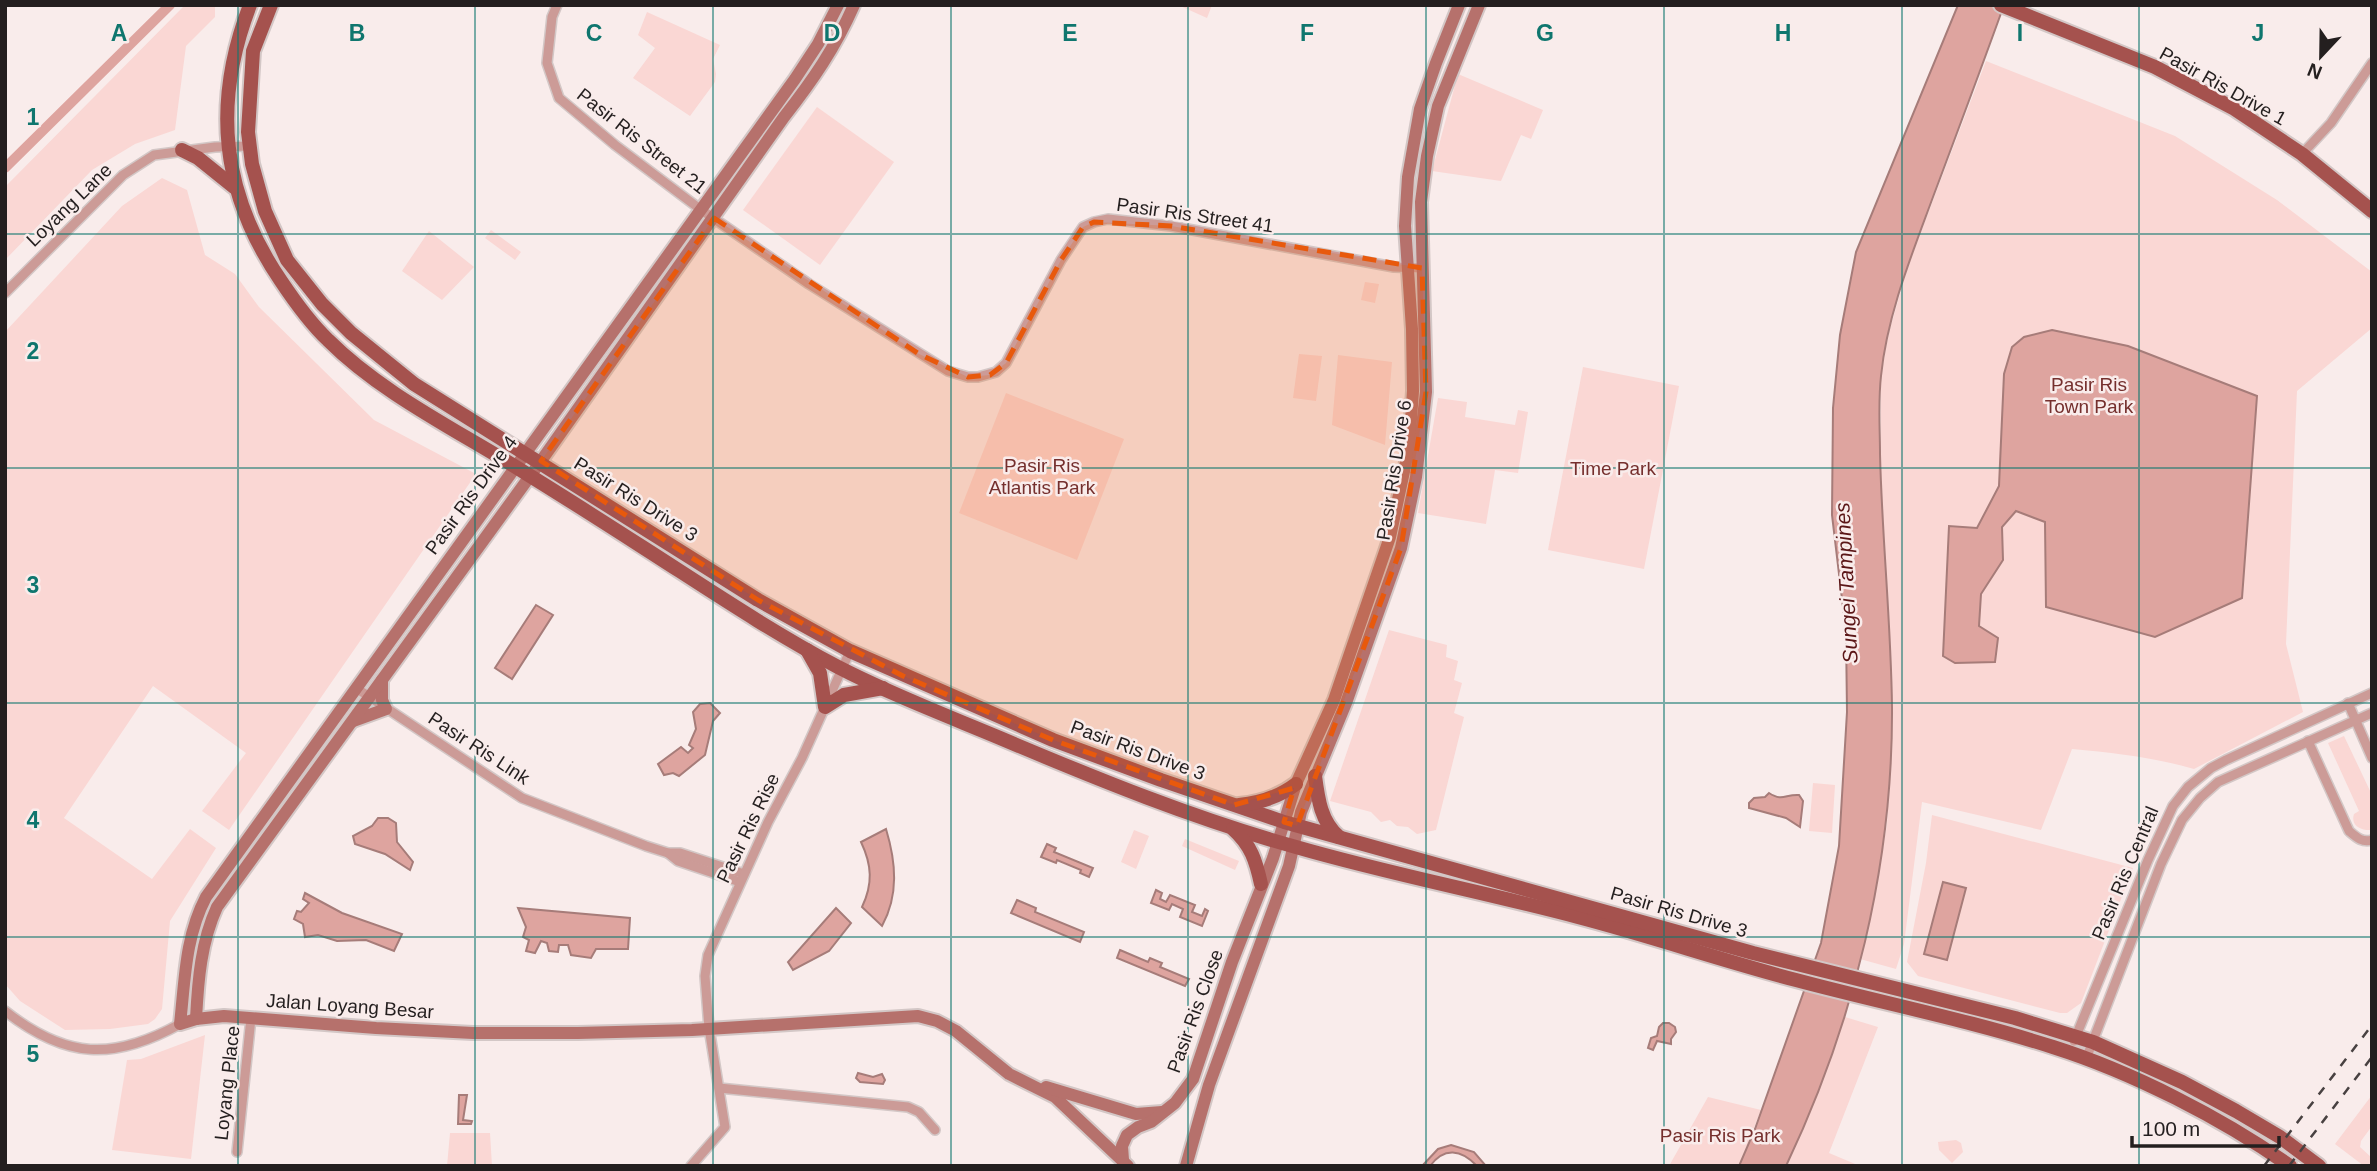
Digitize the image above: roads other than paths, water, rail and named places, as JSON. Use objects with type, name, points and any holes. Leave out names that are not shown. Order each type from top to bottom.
[{"type":"main road","name":"Pasir Ris Drive 3","points":[[250,5],[237,40],[229,78],[229,146],[234,187],[247,223],[267,261],[303,314],[360,368],[407,400],[515,466],[746,615],[841,668],[884,688],[1101,780],[1278,842],[1431,883],[1578,917],[1724,961],[2008,1033],[2070,1053],[2174,1098],[2290,1166]]},
{"type":"main road","name":"Pasir Ris Drive 3","points":[[271,5],[253,51],[249,88],[249,146],[265,211],[287,260],[322,304],[414,384],[541,461],[758,600],[850,651],[1054,740],[1290,824],[1753,953],[1858,978],[2093,1042],[2182,1082],[2236,1111],[2280,1137],[2319,1166]]},
{"type":"main road","name":"Pasir Ris Drive 1","points":[[2010,7],[2155,67],[2233,108],[2305,152],[2372,198]]},
{"type":"main road","points":[[181,150],[198,158],[234,187]]},
{"type":"main road","name":"Pasir Ris Drive 1","points":[[2305,152],[2372,211]]},
{"type":"main road","points":[[805,648],[820,673],[825,707],[844,695],[884,688]]},
{"type":"main road","points":[[1315,776],[1322,814],[1333,833],[1340,838]]},
{"type":"main road","points":[[1234,805],[1265,801],[1296,784]]},
{"type":"main road","points":[[1229,825],[1248,843],[1261,884]]},
{"type":"main road","points":[[1854,995],[1861,988],[1858,978]]},
{"type":"street","name":"Pasir Ris Street 21","points":[[557,5],[552,17],[547,63],[559,97],[615,145],[714,218]]},
{"type":"street","name":"Pasir Ris Drive 4","points":[[180,1024],[188,948],[201,906],[236,852],[796,79],[838,5]]},
{"type":"street","name":"Pasir Ris Drive 4","points":[[196,1019],[198,986],[208,926],[217,907],[541,461],[820,70],[854,5]]},
{"type":"street","name":"Pasir Ris Drive 6","points":[[1278,842],[1315,776],[1346,703],[1401,548],[1410,512],[1426,392],[1415,268],[1405,226],[1408,177],[1414,134],[1436,62],[1459,5]]},
{"type":"street","name":"Pasir Ris Drive 6","points":[[1293,846],[1290,824],[1296,784],[1334,700],[1390,537],[1402,492],[1409,449],[1413,391],[1415,268],[1431,135],[1438,106],[1479,5]]},
{"type":"street","points":[[2305,152],[2330,123],[2372,63]]},
{"type":"street","name":"Loyang Lane","points":[[5,293],[123,175],[154,155],[181,150],[249,146]]},
{"type":"street","name":"Pasir Ris Street 41","points":[[714,218],[907,347],[947,371],[968,377],[990,375],[1006,363],[1061,260],[1083,227],[1094,222],[1108,219],[1171,226],[1415,268]]},
{"type":"street","name":"Pasir Ris Rise","points":[[709,1028],[705,976],[708,955],[850,651]]},
{"type":"street","points":[[351,722],[386,709],[381,691],[383,680]]},
{"type":"street","name":"Pasir Ris Link","points":[[356,688],[509,791],[668,853],[678,860],[742,878]]},
{"type":"street","name":"Pasir Ris Central","points":[[2070,1053],[2148,860],[2173,806],[2188,787],[2211,768],[2226,760],[2372,693]]},
{"type":"street","points":[[2348,704],[2372,758]]},
{"type":"street","name":"Pasir Ris Central","points":[[2086,1059],[2161,864],[2182,820],[2200,798],[2218,782],[2372,713]]},
{"type":"street","points":[[2308,741],[2349,831],[2358,839],[2372,841]]},
{"type":"street","name":"Pasir Ris Close","points":[[1125,1163],[1122,1146],[1127,1135],[1151,1122],[1175,1103],[1193,1079],[1238,945],[1278,842]]},
{"type":"street","name":"Pasir Ris Close","points":[[1186,1166],[1209,1085],[1289,866],[1293,846]]},
{"type":"street","points":[[1238,945],[1257,953]]},
{"type":"street","points":[[198,986],[202,998],[224,1016]]},
{"type":"street","name":"Jalan Loyang Besar","points":[[5,1011],[29,1030],[48,1040],[80,1050],[108,1050],[136,1045],[180,1024],[224,1016],[352,1027],[473,1033],[578,1034],[918,1016],[937,1021],[956,1031],[1009,1074],[1055,1097],[1125,1163]]},
{"type":"street","name":"Loyang Place","points":[[237,1152],[251,1018]]},
{"type":"street","points":[[691,1166],[725,1127],[709,1028]]},
{"type":"street","name":"Jalan Loyang Besar","points":[[1025,1081],[1136,1114],[1162,1112]]},
{"type":"street","points":[[719,1087],[908,1107],[919,1112],[935,1130]]},
{"type":"street","points":[[1092,1130],[1092,1113],[1102,1104]]},
{"type":"water","name":"Sungei Tampines","points":[[1958,5],[2004,5],[1909,263],[1884,353],[1880,396],[1880,454],[1892,707],[1891,766],[1877,884],[1850,1000],[1810,1112],[1786,1166],[1739,1166],[1755,1129],[1821,943],[1839,846],[1847,712],[1846,633],[1832,515],[1833,408],[1840,335],[1856,252]]},
{"type":"water","points":[[2052,330],[2128,346],[2257,396],[2242,598],[2155,637],[2046,607],[2045,522],[2016,511],[2002,527],[2003,560],[1981,594],[1979,626],[1998,638],[1995,662],[1955,663],[1943,656],[1949,526],[1977,528],[1999,486],[2004,374],[2012,347],[2024,337]]},
{"type":"water","points":[[536,605],[553,615],[512,679],[495,668]]},
{"type":"water","points":[[710,703],[720,713],[713,721],[705,755],[679,776],[673,773],[664,775],[658,764],[681,747],[688,753],[693,748],[689,745],[696,729],[693,712],[700,704]]},
{"type":"water","points":[[1769,793],[1781,797],[1799,795],[1803,801],[1800,827],[1786,818],[1749,808],[1749,803],[1754,798],[1765,797]]},
{"type":"water","points":[[378,818],[388,818],[396,823],[397,842],[413,862],[410,870],[385,854],[355,844],[353,836],[372,826]]},
{"type":"water","points":[[886,829],[894,878],[891,902],[882,926],[862,907],[870,874],[861,842]]},
{"type":"water","points":[[1047,844],[1056,848],[1054,852],[1093,868],[1089,877],[1080,873],[1081,870],[1057,860],[1056,863],[1041,857]]},
{"type":"water","points":[[1943,882],[1966,888],[1947,960],[1924,954]]},
{"type":"water","points":[[1156,890],[1162,893],[1160,899],[1166,902],[1170,895],[1195,905],[1192,912],[1202,916],[1205,909],[1208,911],[1202,926],[1180,917],[1183,909],[1172,904],[1169,910],[1151,903]]},
{"type":"water","points":[[305,893],[342,913],[402,934],[394,951],[366,940],[337,941],[318,935],[305,937],[303,924],[294,919],[297,911],[301,912],[309,903],[303,899]]},
{"type":"water","points":[[1017,900],[1036,908],[1035,912],[1084,932],[1080,942],[1011,913]]},
{"type":"water","points":[[518,908],[630,918],[628,949],[596,949],[591,958],[571,955],[568,945],[559,945],[558,952],[549,951],[547,943],[541,941],[535,953],[526,951],[529,940],[523,937],[526,927]]},
{"type":"water","points":[[836,908],[851,923],[829,951],[793,970],[788,962]]},
{"type":"water","points":[[1120,950],[1148,962],[1150,958],[1162,963],[1160,967],[1189,979],[1185,986],[1117,958]]},
{"type":"water","points":[[1663,1023],[1675,1027],[1676,1032],[1671,1044],[1657,1041],[1653,1050],[1648,1048],[1651,1038],[1657,1036]]},
{"type":"water","points":[[858,1073],[873,1077],[882,1074],[885,1080],[883,1084],[860,1082],[856,1078]]},
{"type":"water","points":[[459,1095],[467,1095],[463,1120],[472,1121],[471,1124],[458,1124]]},
{"type":"water","points":[[1451,1145],[1474,1152],[1486,1166],[1477,1166],[1465,1156],[1453,1152],[1441,1156],[1430,1166],[1422,1166],[1438,1149]]},
{"type":"waterway","points":[[5,168],[170,5]]},
{"type":"railway","points":[[2264,1166],[2372,1025]]},
{"type":"railway","points":[[2289,1166],[2372,1057]]},
{"type":"park label","name":"Pasir Ris Town Park","points":[[2089,395]]},
{"type":"park label","name":"Time Park","points":[[1613,468]]},
{"type":"park label","name":"Pasir Ris Atlantis Park","points":[[1042,476]]},
{"type":"park label","name":"Pasir Ris Park","points":[[1720,1135]]}]
